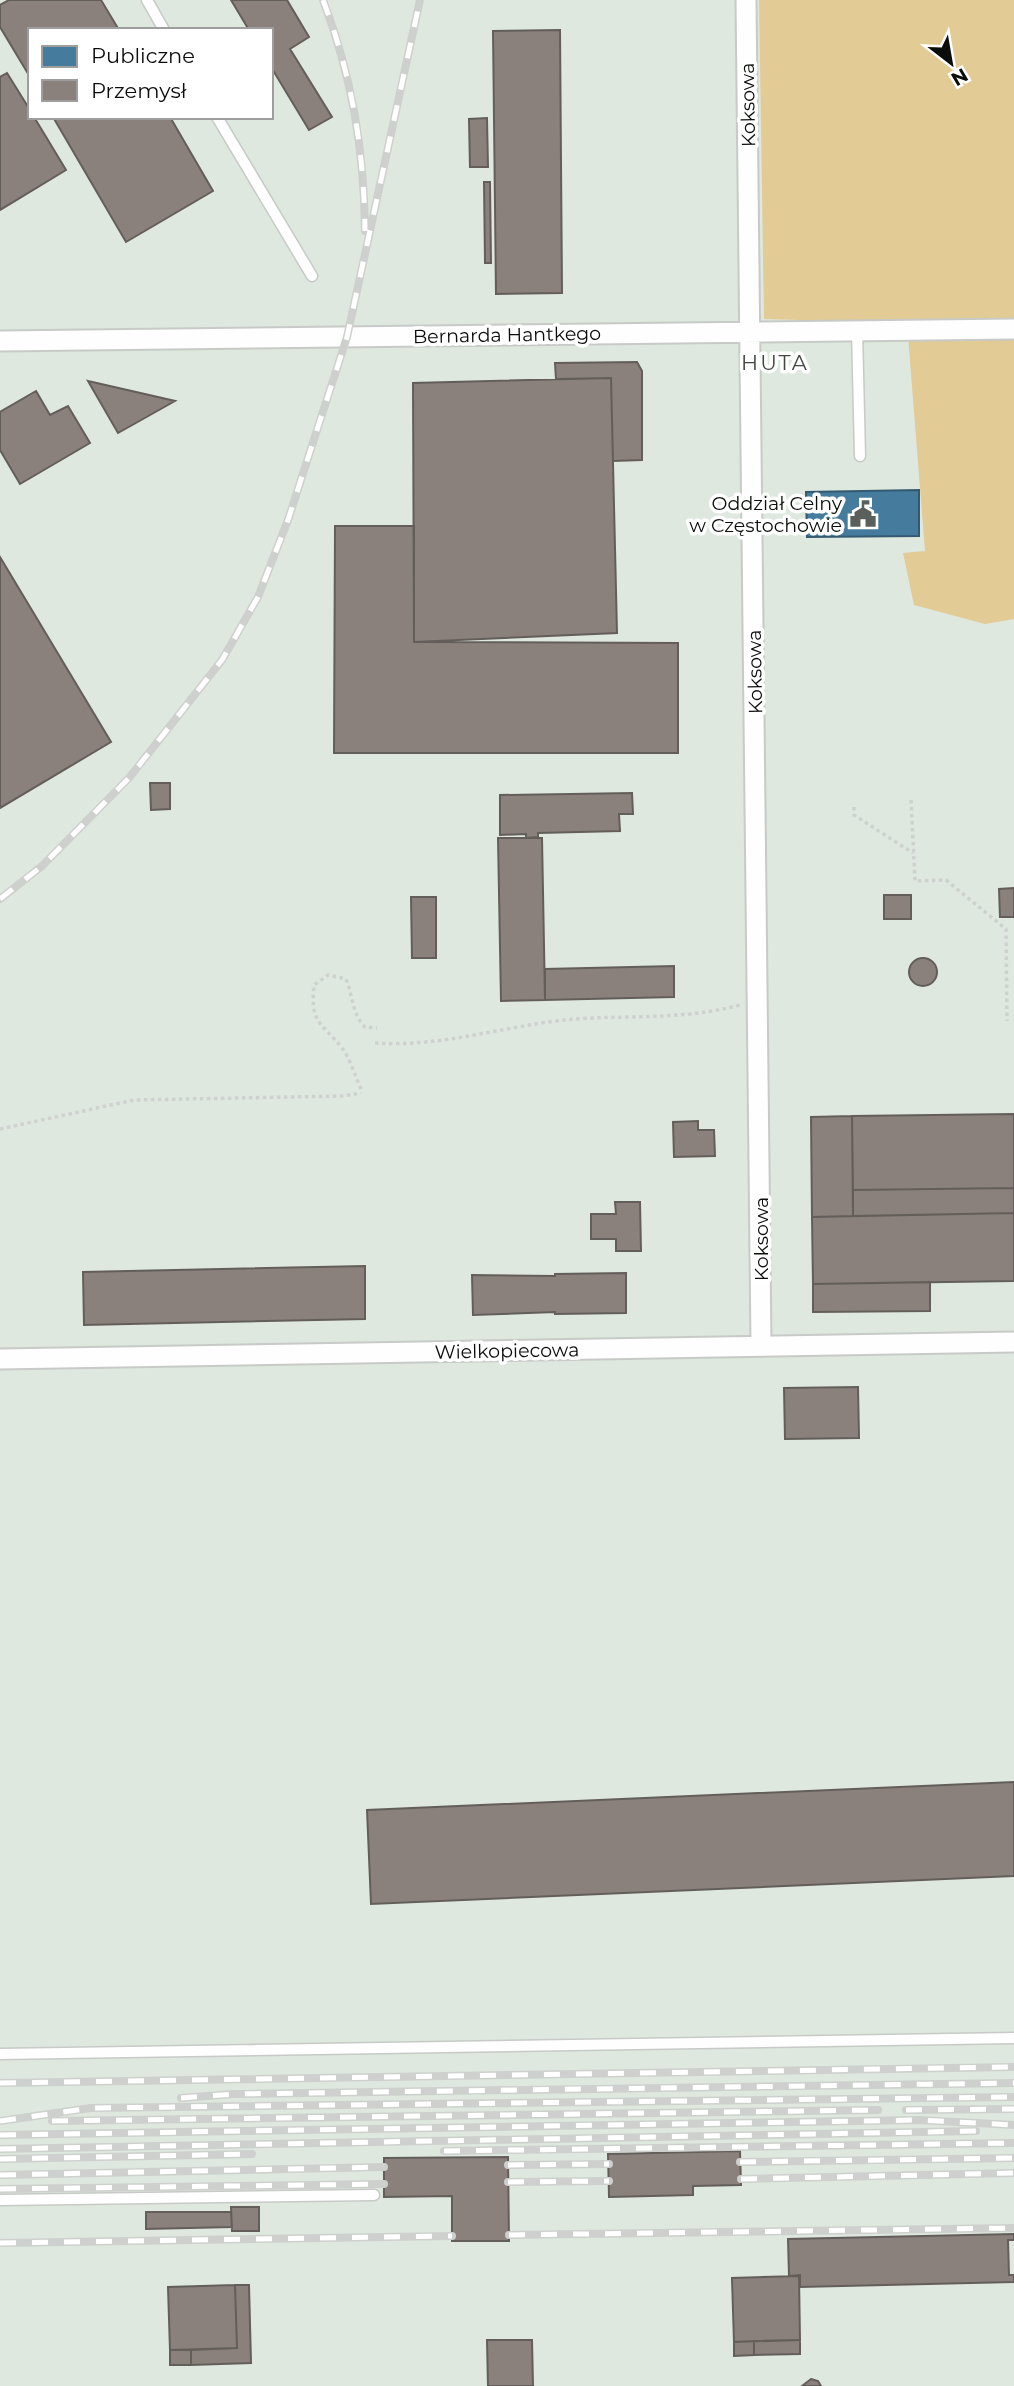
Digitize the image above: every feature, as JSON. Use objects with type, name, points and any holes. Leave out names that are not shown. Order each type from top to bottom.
[{"type":"street","name":"Koksowa","points":[[746,0],[752,332],[761,1344]]},
{"type":"street","name":"Bernarda Hantkego","points":[[0,341],[1014,329]]},
{"type":"street","name":"Wielkopiecowa","points":[[0,1359],[247,1357],[761,1344],[1014,1342]]},
{"type":"lane","points":[[146,0],[163,28]]},
{"type":"lane","points":[[218,119],[312,276]]},
{"type":"lane","points":[[857,331],[860,456]]},
{"type":"lane","points":[[0,2054],[1014,2038]]},
{"type":"lane","points":[[0,2200],[374,2195]]},
{"type":"path","points":[[911,800],[915,881],[946,880],[1006,929],[1007,1021]]},
{"type":"path","points":[[853,807],[855,815],[913,853]]},
{"type":"path","points":[[0,1129],[134,1100],[342,1096],[361,1091],[343,1049],[322,1028],[312,1008],[314,985],[328,975],[346,979],[354,999],[355,1017],[365,1027],[377,1028]]},
{"type":"path","points":[[375,1043],[481,1034],[574,1019],[703,1015],[759,1000]]},
{"type":"shaded area","points":[[0,0],[1014,0],[1014,2386],[0,2386]]},
{"type":"shaded area","points":[[759,0],[1014,0],[1014,619],[985,624],[914,605],[903,553],[925,551],[907,323],[764,319]]},
{"type":"building: Publiczne","name":"Oddział Celny w Częstochowie","points":[[919,490],[919,536],[807,537],[806,492]]},
{"type":"building: Przemysł","points":[[9,0],[101,0],[118,28],[28,28],[28,74],[0,27],[0,5]]},
{"type":"building: Przemysł","points":[[231,0],[287,0],[309,37],[290,49],[332,117],[309,130],[273,70],[273,28],[248,28]]},
{"type":"building: Przemysł","points":[[560,30],[562,293],[496,294],[493,31]]},
{"type":"building: Przemysł","points":[[7,73],[28,107],[28,119],[35,119],[66,170],[0,210],[0,77]]},
{"type":"building: Przemysł","points":[[487,118],[488,167],[470,167],[469,119]]},
{"type":"building: Przemysł","points":[[54,119],[171,119],[213,191],[126,242]]},
{"type":"building: Przemysł","points":[[484,182],[490,182],[491,263],[485,263]]},
{"type":"building: Przemysł","points":[[637,362],[642,371],[642,460],[613,461],[611,378],[556,379],[555,363]]},
{"type":"building: Przemysł","points":[[611,378],[617,633],[414,642],[413,383]]},
{"type":"building: Przemysł","points":[[88,381],[175,401],[118,433]]},
{"type":"building: Przemysł","points":[[36,391],[50,415],[68,406],[90,443],[20,484],[0,450],[0,412]]},
{"type":"building: Przemysł","points":[[335,526],[414,526],[414,642],[678,643],[678,753],[334,753]]},
{"type":"building: Przemysł","points":[[0,557],[111,742],[0,808]]},
{"type":"building: Przemysł","points":[[150,783],[170,783],[170,809],[151,810]]},
{"type":"building: Przemysł","points":[[632,793],[633,814],[619,814],[620,831],[538,833],[538,837],[526,838],[526,834],[500,835],[500,795]]},
{"type":"building: Przemysł","points":[[498,838],[542,838],[545,1000],[501,1001]]},
{"type":"building: Przemysł","points":[[1014,888],[1014,917],[1000,917],[999,889]]},
{"type":"building: Przemysł","points":[[884,895],[911,895],[911,919],[884,919]]},
{"type":"building: Przemysł","points":[[411,897],[436,897],[436,958],[412,958]]},
{"type":"building: Przemysł","points":[[923,958],[933,962],[937,972],[933,982],[923,986],[913,982],[909,972],[913,962]]},
{"type":"building: Przemysł","points":[[674,966],[674,997],[545,1000],[545,969]]},
{"type":"building: Przemysł","points":[[1014,1114],[1014,1188],[853,1190],[852,1116]]},
{"type":"building: Przemysł","points":[[852,1116],[853,1216],[812,1217],[811,1117]]},
{"type":"building: Przemysł","points":[[698,1121],[698,1130],[714,1130],[715,1156],[674,1157],[673,1122]]},
{"type":"building: Przemysł","points":[[1014,1188],[1014,1213],[853,1216],[853,1190]]},
{"type":"building: Przemysł","points":[[615,1202],[640,1202],[641,1251],[616,1251],[616,1239],[591,1239],[591,1214],[616,1214]]},
{"type":"building: Przemysł","points":[[1014,1213],[1014,1281],[813,1284],[812,1217]]},
{"type":"building: Przemysł","points":[[365,1266],[365,1319],[84,1325],[83,1272]]},
{"type":"building: Przemysł","points":[[626,1273],[626,1313],[473,1315],[472,1275]]},
{"type":"building: Przemysł","points":[[930,1282],[930,1311],[813,1312],[813,1284]]},
{"type":"building: Przemysł","points":[[858,1387],[859,1438],[785,1439],[784,1388]]},
{"type":"building: Przemysł","points":[[1014,1782],[1014,1876],[371,1904],[367,1810]]},
{"type":"building: Przemysł","points":[[740,2151],[741,2185],[693,2186],[693,2195],[609,2197],[608,2154]]},
{"type":"building: Przemysł","points":[[508,2157],[509,2241],[452,2241],[452,2196],[384,2197],[384,2158]]},
{"type":"building: Przemysł","points":[[231,2207],[259,2207],[259,2231],[232,2231]]},
{"type":"building: Przemysł","points":[[146,2212],[231,2212],[232,2227],[146,2229]]},
{"type":"building: Przemysł","points":[[1014,2234],[1014,2240],[1008,2240],[1009,2275],[1014,2275],[1014,2282],[800,2287],[800,2275],[789,2276],[788,2239]]},
{"type":"building: Przemysł","points":[[799,2276],[800,2340],[734,2342],[732,2278]]},
{"type":"building: Przemysł","points":[[235,2285],[237,2348],[170,2350],[168,2287]]},
{"type":"building: Przemysł","points":[[235,2285],[249,2285],[251,2363],[191,2365],[191,2350],[237,2348]]},
{"type":"building: Przemysł","points":[[487,2340],[532,2340],[533,2386],[488,2386]]},
{"type":"building: Przemysł","points":[[800,2340],[800,2354],[754,2355],[754,2341]]},
{"type":"building: Przemysł","points":[[754,2341],[754,2355],[734,2356],[734,2342]]},
{"type":"building: Przemysł","points":[[170,2350],[191,2350],[191,2365],[170,2365]]},
{"type":"building: Przemysł","points":[[811,2379],[818,2381],[821,2386],[802,2386]]},
{"type":"railway","points":[[323,0],[349,85],[359,142],[365,231]]},
{"type":"railway","points":[[0,899],[42,866],[129,778],[222,660],[258,597],[288,520],[347,337],[420,0]]},
{"type":"railway","points":[[0,2083],[1014,2067]]},
{"type":"railway","points":[[181,2098],[234,2094],[1014,2083]]},
{"type":"railway","points":[[0,2121],[91,2108],[1014,2097]]},
{"type":"railway","points":[[906,2110],[1014,2109]]},
{"type":"railway","points":[[52,2121],[878,2110]]},
{"type":"railway","points":[[0,2135],[919,2120],[1014,2125]]},
{"type":"railway","points":[[0,2149],[976,2131]]},
{"type":"railway","points":[[444,2151],[1014,2143]]},
{"type":"railway","points":[[0,2159],[252,2154]]},
{"type":"railway","points":[[740,2162],[1014,2158]]},
{"type":"railway","points":[[508,2165],[609,2164]]},
{"type":"railway","points":[[0,2175],[384,2167]]},
{"type":"railway","points":[[741,2179],[1014,2173]]},
{"type":"railway","points":[[508,2182],[609,2181]]},
{"type":"railway","points":[[0,2189],[384,2184]]},
{"type":"railway","points":[[509,2235],[1014,2228]]},
{"type":"railway","points":[[0,2243],[452,2236]]},
{"type":"place","name":"Oddział Celny w Częstochowie","points":[[863,514]]},
{"type":"district","name":"HUTA","points":[[775,362]]}]
